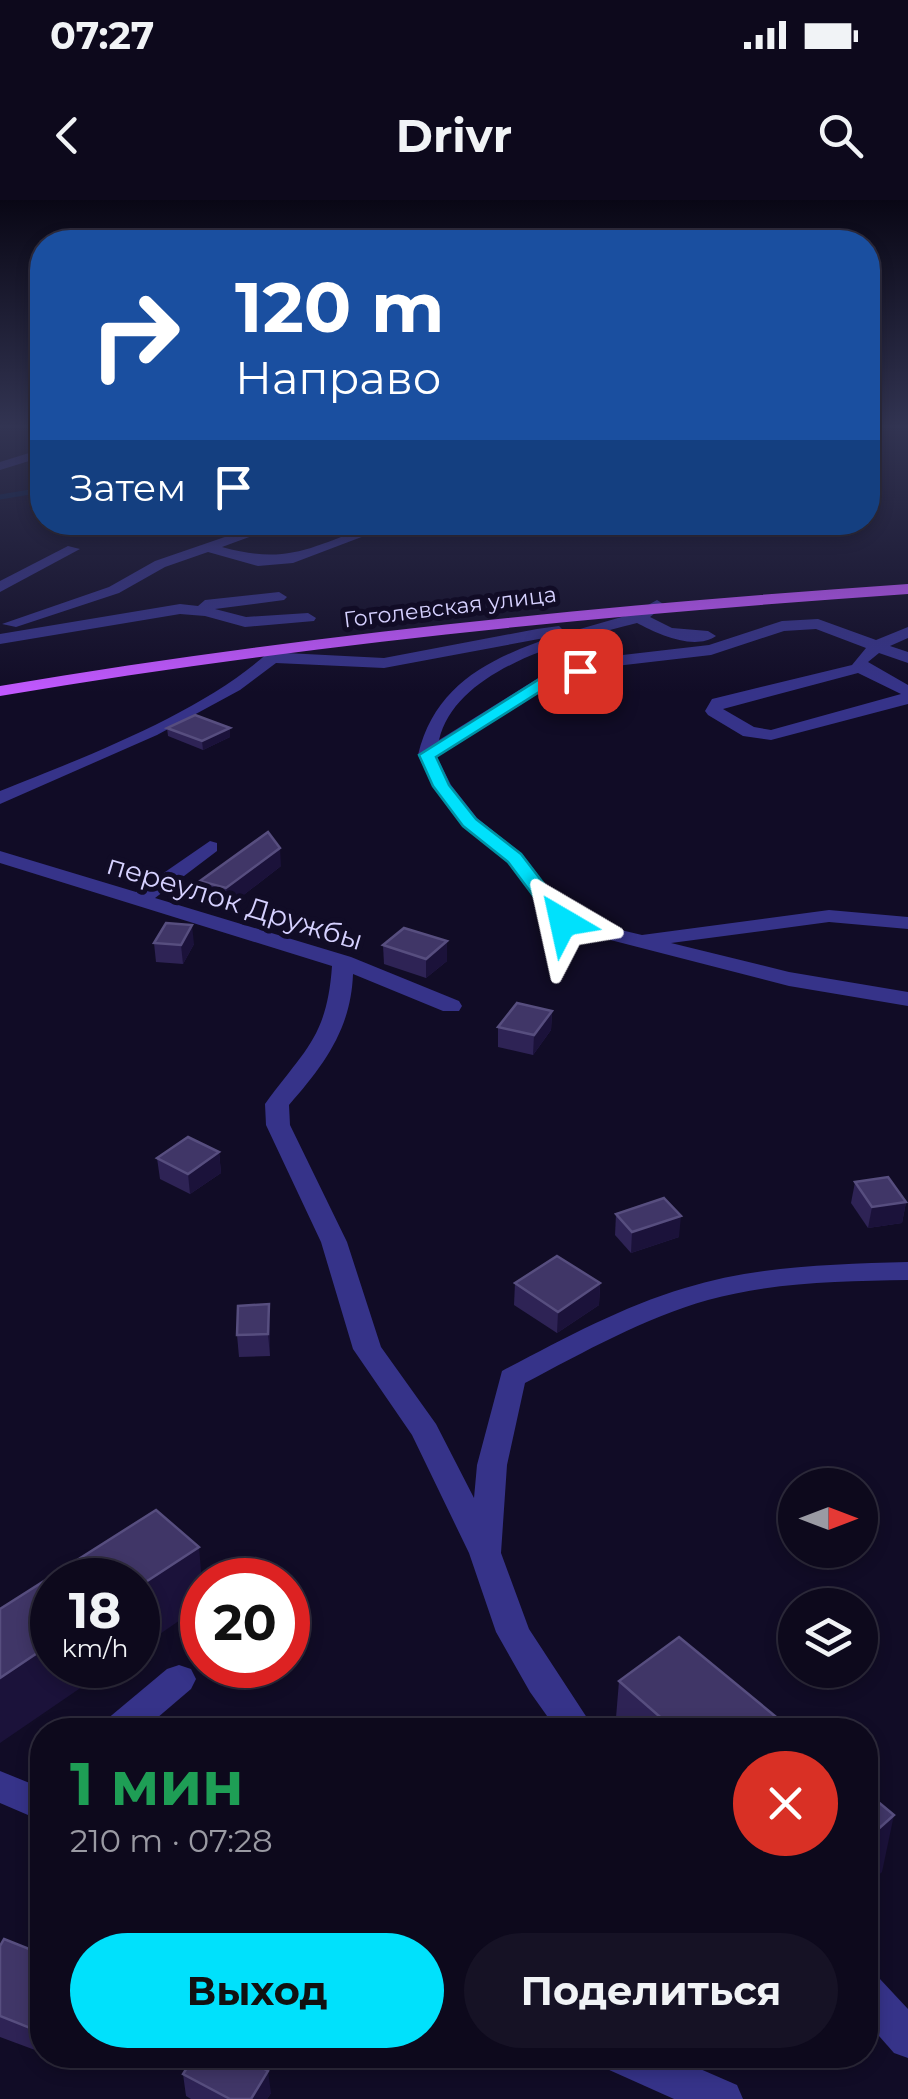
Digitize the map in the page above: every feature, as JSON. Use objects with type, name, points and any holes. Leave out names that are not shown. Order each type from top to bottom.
[{"type":"main road","name":"Гоголевская улица","points":[[0,692],[278,653],[649,612],[908,589]]},
{"type":"street","points":[[0,627],[114,590],[160,564],[249,535]]},
{"type":"street","points":[[212,549],[258,562],[293,559],[359,535]]},
{"type":"street","points":[[0,586],[73,549]]},
{"type":"street","points":[[0,639],[180,608],[279,597]]},
{"type":"street","points":[[180,608],[245,622],[308,618]]},
{"type":"street","points":[[908,658],[818,624],[689,637],[669,633],[649,612],[522,654],[464,685],[436,720],[427,755],[442,786],[470,822],[514,858],[563,922],[790,979],[908,999]]},
{"type":"street","points":[[0,798],[93,759],[243,681],[278,653],[382,663],[449,653],[514,635],[604,626]]},
{"type":"street","points":[[427,755],[546,681],[614,662],[711,650],[782,626]]},
{"type":"street","points":[[860,668],[860,661],[878,645],[908,632]]},
{"type":"street","points":[[860,668],[908,693],[905,700],[771,736],[749,732],[714,711],[718,703],[860,668]]},
{"type":"street","points":[[139,900],[210,847]]},
{"type":"street","name":"переулок Дружбы","points":[[0,858],[344,962],[451,1006]]},
{"type":"street","points":[[629,941],[828,916],[908,923]]},
{"type":"street","points":[[344,962],[342,1002],[327,1045],[278,1104],[278,1125],[334,1242],[367,1350],[426,1431],[485,1553],[513,1632],[568,1718]]},
{"type":"street","points":[[485,1553],[492,1465],[512,1378],[612,1326],[721,1288],[820,1272],[908,1271]]},
{"type":"street","points":[[132,1718],[179,1678]]},
{"type":"street","points":[[0,1786],[30,1800]]},
{"type":"street","points":[[878,2006],[908,2039]]},
{"type":"street","points":[[650,2068],[722,2099]]},
{"type":"building","points":[[195,715],[230,728],[202,741],[167,728]]},
{"type":"building","points":[[268,832],[280,848],[226,888],[200,881]]},
{"type":"building","points":[[166,923],[192,925],[181,945],[154,943]]},
{"type":"building","points":[[404,928],[447,941],[426,959],[383,945]]},
{"type":"building","points":[[517,1003],[552,1011],[534,1035],[498,1027]]},
{"type":"building","points":[[188,1137],[219,1152],[188,1174],[157,1158]]},
{"type":"building","points":[[888,1177],[906,1202],[872,1207],[855,1182]]},
{"type":"building","points":[[664,1198],[681,1216],[632,1232],[616,1214]]},
{"type":"building","points":[[557,1256],[600,1283],[558,1312],[515,1283]]},
{"type":"building","points":[[269,1304],[268,1334],[237,1335],[238,1306]]},
{"type":"building","points":[[156,1510],[199,1547],[160,1573],[160,1558],[80,1558]]},
{"type":"building","points":[[30,1590],[30,1658],[0,1678],[0,1609]]},
{"type":"building","points":[[679,1637],[777,1718],[661,1718],[619,1681]]},
{"type":"building","points":[[878,1802],[894,1815],[878,1829]]},
{"type":"building","points":[[4,1939],[30,1949],[30,2028],[0,2016],[0,1946]]},
{"type":"building","points":[[187,2068],[268,2071],[251,2099],[230,2099],[183,2074]]},
{"type":"route","points":[[563,922],[514,858],[470,822],[442,786],[427,755],[546,681],[580,671]]}]
